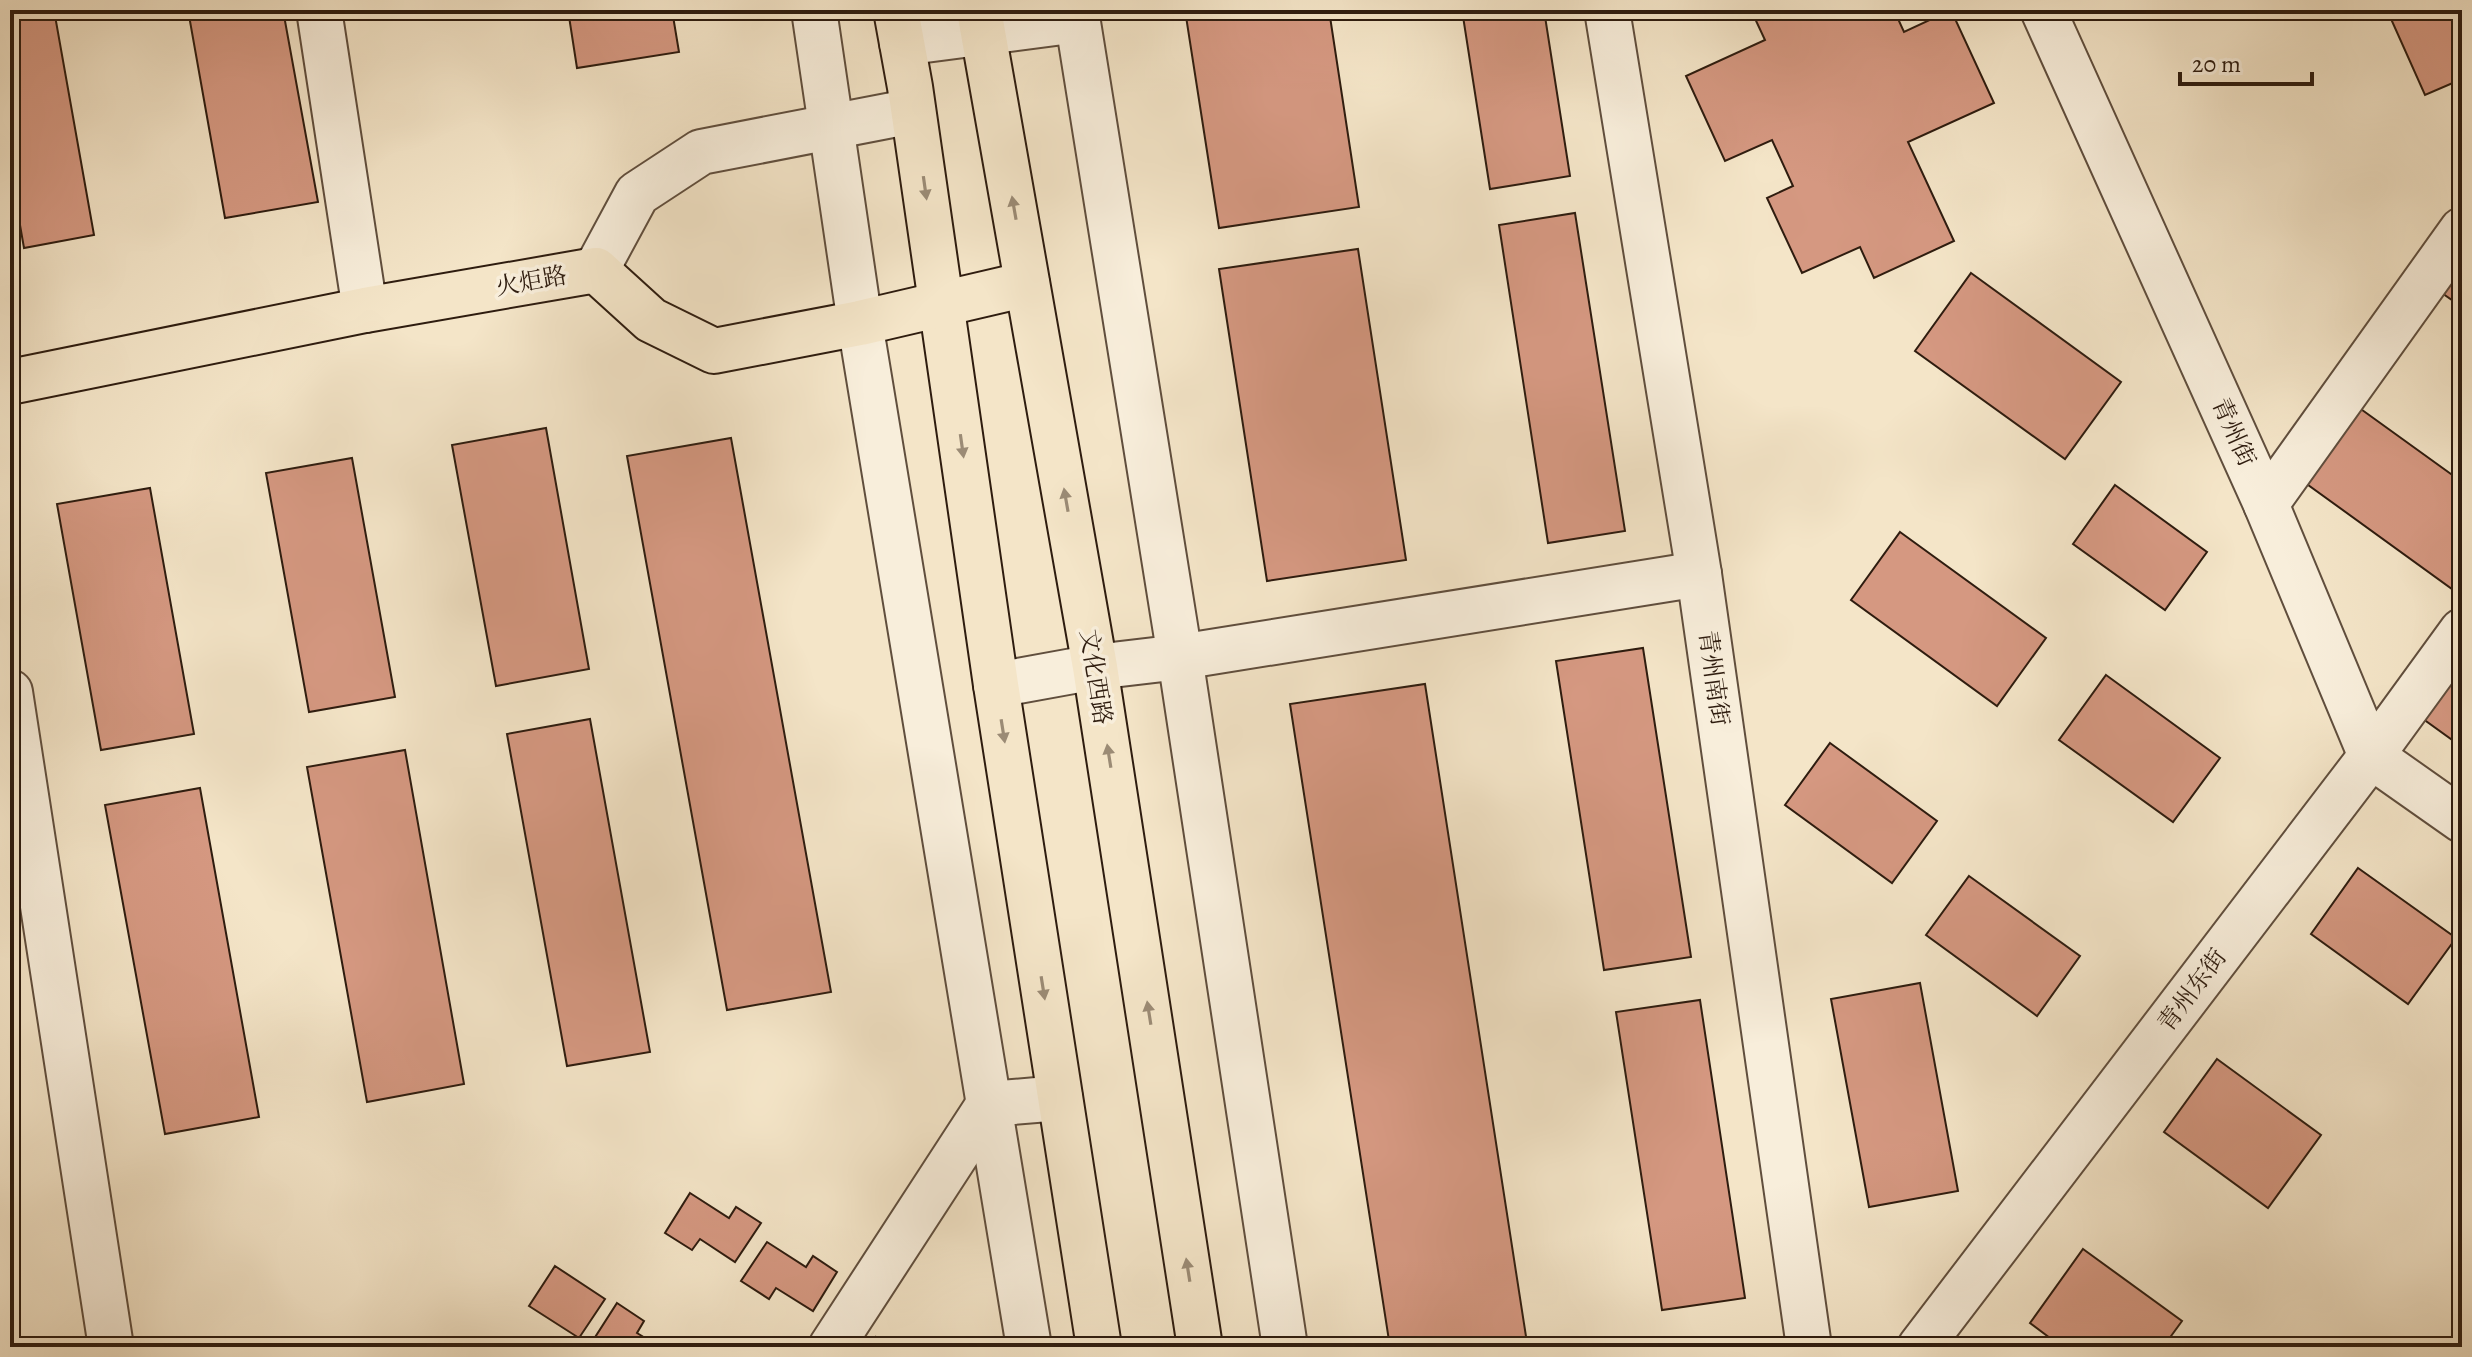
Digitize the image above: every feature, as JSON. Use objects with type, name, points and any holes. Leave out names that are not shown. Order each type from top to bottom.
[{"type":"main road","name":"文化西路","points":[[981,21],[1095,667],[1200,1347]]},
{"type":"main road","points":[[899,27],[996,685],[1099,1347]]},
{"type":"main road","name":"火炬路","points":[[10,382],[365,310],[596,270],[651,320],[714,351],[860,323],[1027,284]]},
{"type":"street","points":[[319,10],[365,310]]},
{"type":"street","points":[[814,10],[860,323],[1029,1347]]},
{"type":"street","name":"青州南街","points":[[1607,10],[1699,574],[1809,1347]]},
{"type":"street","name":"青州街","points":[[2043,10],[2266,504],[2371,756]]},
{"type":"street","points":[[899,27],[1077,15],[1180,657],[1285,1347]]},
{"type":"street","points":[[596,270],[637,194],[701,152],[913,111]]},
{"type":"street","points":[[2266,504],[2462,230]]},
{"type":"street","points":[[996,685],[1699,574]]},
{"type":"street","name":"青州东街","points":[[1920,1347],[2371,756],[2462,631]]},
{"type":"street","points":[[10,692],[111,1347]]},
{"type":"street","points":[[2371,756],[2462,820]]},
{"type":"street","points":[[989,1104],[1060,1098]]},
{"type":"street","points":[[831,1347],[989,1104]]},
{"type":"building","points":[[10,10],[54,10],[94,235],[24,248],[10,168]]},
{"type":"building","points":[[188,10],[283,10],[318,202],[225,218]]},
{"type":"building","points":[[568,10],[672,10],[679,52],[577,68]]},
{"type":"building","points":[[1185,10],[1329,10],[1359,207],[1219,228]]},
{"type":"building","points":[[1462,10],[1544,10],[1570,176],[1490,189]]},
{"type":"building","points":[[1751,10],[1894,10],[1904,32],[1951,10],[1994,103],[1908,142],[1954,241],[1874,278],[1860,247],[1802,273],[1767,198],[1793,186],[1772,140],[1725,161],[1686,76],[1765,40]]},
{"type":"building","points":[[2387,10],[2462,10],[2462,79],[2425,95]]},
{"type":"building","points":[[1575,213],[1625,531],[1548,543],[1499,225]]},
{"type":"building","points":[[1358,249],[1406,560],[1267,581],[1219,269]]},
{"type":"building","points":[[2462,259],[2462,307],[2439,291]]},
{"type":"building","points":[[1971,273],[2121,382],[2065,459],[1915,351]]},
{"type":"building","points":[[2358,407],[2462,482],[2462,575],[2452,589],[2304,482]]},
{"type":"building","points":[[546,428],[589,669],[496,686],[452,445]]},
{"type":"building","points":[[731,438],[831,992],[727,1010],[627,456]]},
{"type":"building","points":[[352,458],[395,697],[309,712],[266,473]]},
{"type":"building","points":[[2115,485],[2207,552],[2165,610],[2073,544]]},
{"type":"building","points":[[150,488],[194,734],[101,750],[57,504]]},
{"type":"building","points":[[1900,532],[2046,638],[1997,706],[1851,600]]},
{"type":"building","points":[[1643,648],[1691,957],[1604,970],[1556,661]]},
{"type":"building","points":[[2462,656],[2462,747],[2419,716]]},
{"type":"building","points":[[2106,675],[2220,758],[2173,822],[2059,740]]},
{"type":"building","points":[[1425,684],[1527,1343],[1499,1347],[1390,1347],[1290,704]]},
{"type":"building","points":[[590,719],[650,1052],[567,1066],[507,734]]},
{"type":"building","points":[[1830,743],[1937,821],[1892,883],[1785,805]]},
{"type":"building","points":[[405,750],[464,1084],[367,1102],[307,767]]},
{"type":"building","points":[[200,788],[259,1117],[165,1134],[105,805]]},
{"type":"building","points":[[2358,868],[2456,938],[2408,1004],[2311,934]]},
{"type":"building","points":[[1969,876],[2080,956],[2037,1016],[1926,935]]},
{"type":"building","points":[[1920,983],[1958,1191],[1869,1207],[1831,999]]},
{"type":"building","points":[[1700,1000],[1745,1298],[1662,1310],[1616,1012]]},
{"type":"building","points":[[2217,1059],[2321,1135],[2268,1208],[2164,1132]]},
{"type":"building","points":[[690,1193],[729,1218],[736,1207],[761,1223],[735,1262],[700,1239],[692,1250],[665,1233]]},
{"type":"building","points":[[767,1242],[806,1267],[813,1256],[837,1272],[813,1311],[776,1288],[769,1299],[741,1281]]},
{"type":"building","points":[[2083,1249],[2182,1321],[2163,1347],[2062,1347],[2030,1323]]},
{"type":"building","points":[[555,1266],[605,1299],[579,1338],[529,1306]]},
{"type":"building","points":[[617,1303],[644,1321],[637,1333],[660,1347],[600,1347],[592,1342]]},
{"type":"building","points":[[876,1337],[892,1347],[870,1347]]}]
